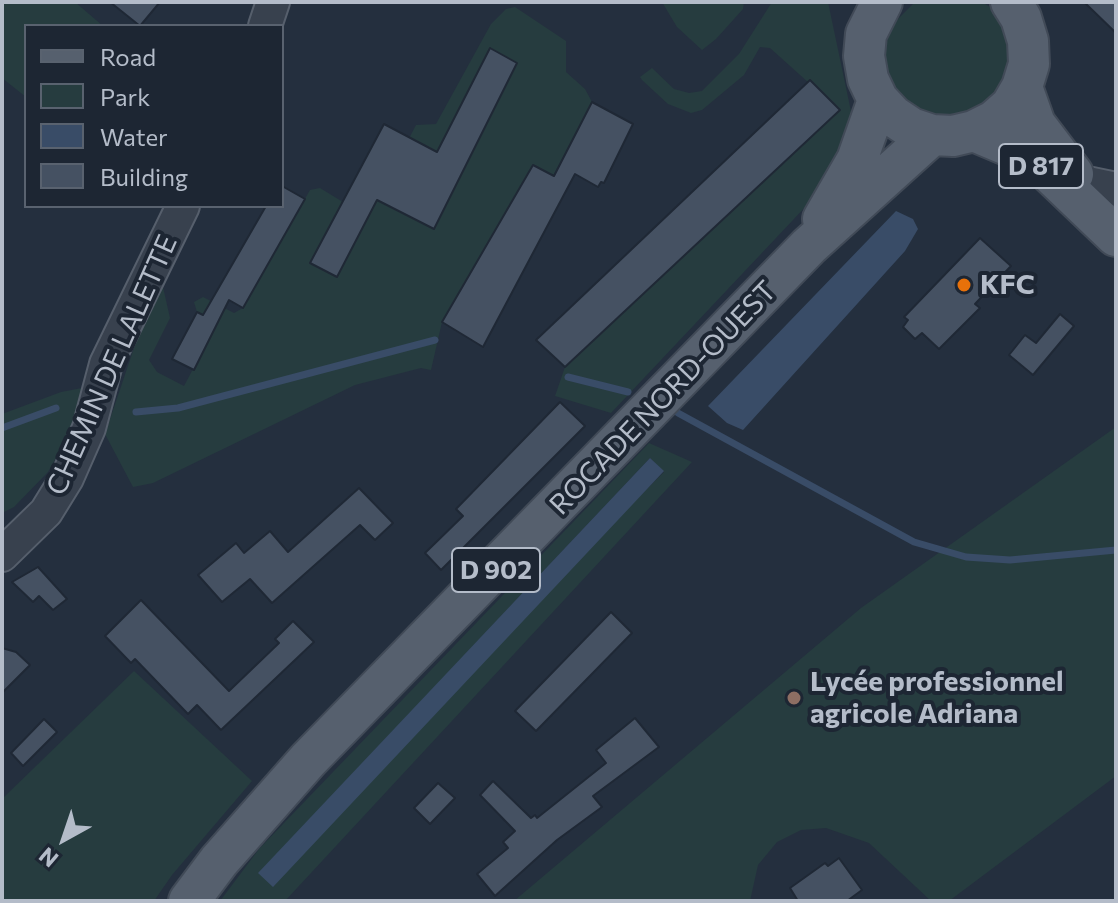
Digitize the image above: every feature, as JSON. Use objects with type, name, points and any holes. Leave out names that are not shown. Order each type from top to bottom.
[{"type":"main road","points":[[866,13],[864,56],[868,79],[878,100],[893,116],[911,128],[932,135],[974,131],[994,121],[1011,106],[1022,87],[1029,64],[1028,41],[1018,7]]},
{"type":"main road","name":"D 817","points":[[1022,87],[1035,124],[1078,181],[1110,213]]},
{"type":"main road","name":"ROCADE NORD-OUEST","points":[[809,246],[857,160],[878,100]]},
{"type":"main road","name":"D 817","points":[[974,131],[1019,150],[1110,213]]},
{"type":"main road","name":"ROCADE NORD-OUEST","points":[[189,901],[219,861],[308,760],[809,246],[932,135]]},
{"type":"street","points":[[266,24],[273,2]]},
{"type":"street","name":"CHEMIN DE LALETTE","points":[[2,555],[46,512],[67,478],[89,428],[106,364],[182,208]]},
{"type":"green space","points":[[2,2],[75,2],[101,24],[24,24],[24,95],[2,78]]},
{"type":"green space","points":[[662,2],[744,2],[743,9],[702,50],[677,27]]},
{"type":"green space","points":[[772,2],[828,2],[852,116],[843,147],[809,203],[611,413],[555,396],[565,367],[839,110],[770,48],[760,47],[744,75],[702,110],[691,113],[668,104],[640,77],[652,68],[674,89],[689,93],[702,91],[739,54]]},
{"type":"green space","points":[[915,2],[982,2],[993,9],[1007,28],[1011,75],[982,112],[936,120],[914,111],[897,95],[886,73],[885,49],[891,26]]},
{"type":"green space","points":[[515,7],[566,41],[566,72],[585,89],[592,102],[553,176],[533,165],[442,322],[431,370],[421,368],[355,385],[153,483],[133,487],[105,434],[135,345],[163,287],[170,318],[149,360],[157,372],[184,386],[218,322],[197,312],[194,302],[203,297],[234,313],[243,308],[310,190],[320,188],[343,202],[310,262],[337,277],[416,125],[436,124],[491,24],[506,9]]},
{"type":"green space","points":[[82,388],[72,429],[48,472],[14,507],[2,513],[2,414],[61,392]]},
{"type":"green space","points":[[1116,427],[1116,776],[949,901],[931,901],[869,843],[826,828],[801,830],[777,842],[758,865],[750,901],[514,901],[861,608]]},
{"type":"green space","points":[[649,443],[692,462],[285,901],[220,901],[259,849]],"holes":[[[650,458],[664,472],[259,874]]]},
{"type":"green space","points":[[134,671],[252,781],[172,875],[154,901],[2,901],[2,799]]},
{"type":"water","points":[[896,211],[913,219],[918,229],[905,251],[743,430],[727,423],[708,406]]},
{"type":"water","points":[[650,458],[664,471],[273,887],[258,873]]},
{"type":"building","points":[[110,2],[160,2],[142,24]]},
{"type":"building","points":[[1084,2],[1116,2],[1116,33]]},
{"type":"building","points":[[490,48],[517,63],[434,229],[377,200],[337,277],[310,263],[384,124],[437,152]]},
{"type":"building","points":[[810,80],[840,110],[565,367],[536,340]]},
{"type":"building","points":[[592,102],[633,124],[604,183],[601,182],[598,187],[575,174],[483,347],[442,322],[533,165],[554,176]]},
{"type":"building","points":[[284,187],[305,199],[243,308],[229,300],[194,370],[172,359],[197,312],[203,315],[265,208],[284,208]]},
{"type":"building","name":"KFC","points":[[980,238],[1011,266],[975,304],[980,308],[939,349],[922,333],[915,339],[903,327],[908,320],[904,317]]},
{"type":"building","points":[[1060,314],[1074,326],[1033,375],[1009,355],[1025,335],[1036,343]]},
{"type":"building","points":[[560,402],[585,426],[441,570],[425,553],[463,516],[456,509]]},
{"type":"building","points":[[359,488],[393,523],[375,540],[360,525],[272,603],[250,579],[222,602],[198,575],[236,543],[244,553],[270,531],[288,552]]},
{"type":"building","points":[[38,567],[67,599],[53,610],[39,596],[33,602],[12,582]]},
{"type":"building","points":[[141,600],[229,691],[279,643],[275,639],[293,621],[314,642],[221,730],[197,705],[188,714],[135,659],[131,663],[105,636]]},
{"type":"building","points":[[611,612],[632,633],[536,731],[515,711]]},
{"type":"building","points":[[2,648],[16,652],[30,665],[2,693]]},
{"type":"building","points":[[635,718],[659,747],[593,796],[602,807],[557,840],[495,896],[477,874],[508,848],[503,842],[515,831],[480,795],[493,781],[531,818],[535,815],[537,818],[606,763],[596,750]]},
{"type":"building","points":[[44,719],[57,732],[23,766],[11,753]]},
{"type":"building","points":[[438,783],[455,798],[430,824],[414,808]]},
{"type":"building","points":[[839,858],[862,890],[847,901],[798,901],[790,888],[825,863],[828,866]]},
{"type":"waterway","points":[[136,412],[178,408],[435,340]]},
{"type":"waterway","points":[[568,377],[628,392]]},
{"type":"waterway","points":[[2,428],[56,408]]},
{"type":"waterway","points":[[678,413],[914,542],[966,557],[1010,560],[1116,550]]},
{"type":"place","name":"KFC","points":[[964,285]]},
{"type":"place","name":"Lycée professionnel agricole Adriana","points":[[794,698]]}]
